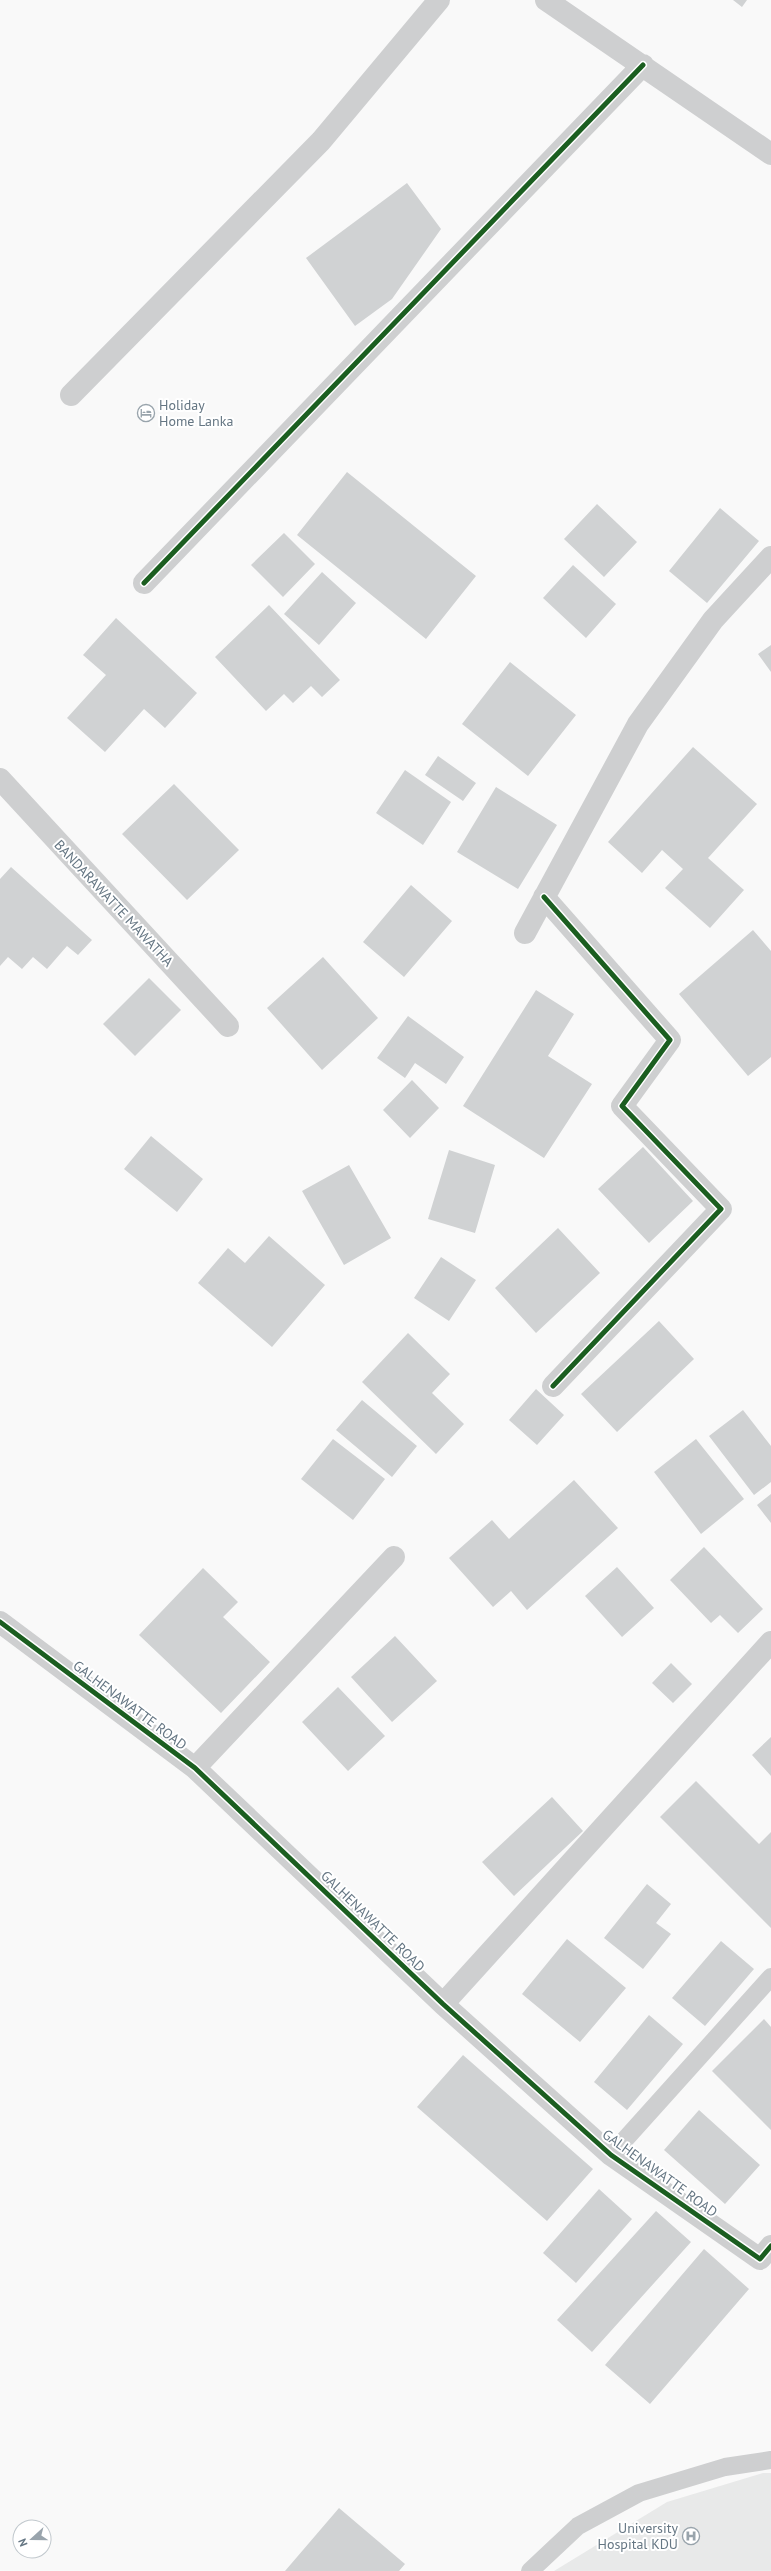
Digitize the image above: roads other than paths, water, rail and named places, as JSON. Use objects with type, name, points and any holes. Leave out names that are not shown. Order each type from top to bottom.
[{"type":"street","points":[[71,395],[321,141],[439,0]]},
{"type":"street","points":[[546,0],[771,154]]},
{"type":"street","points":[[144,583],[643,65]]},
{"type":"street","points":[[525,933],[638,724],[713,620],[771,557]]},
{"type":"street","name":"BANDARAWATTE MAWATHA","points":[[0,779],[228,1026]]},
{"type":"street","points":[[544,897],[670,1040],[622,1106],[722,1209],[553,1386]]},
{"type":"street","points":[[195,1768],[394,1557]]},
{"type":"street","name":"GALHENAWATTE ROAD","points":[[0,1622],[195,1768],[443,2004],[611,2155],[760,2259],[771,2246]]},
{"type":"street","points":[[443,2004],[771,1642]]},
{"type":"lane","points":[[611,2155],[771,1977]]},
{"type":"lane","points":[[530,2571],[578,2526],[639,2493],[725,2467],[771,2460]]},
{"type":"place","name":"Holiday Home Lanka","points":[[146,413]]},
{"type":"place","name":"University Hospital KDU","points":[[691,2536]]}]
